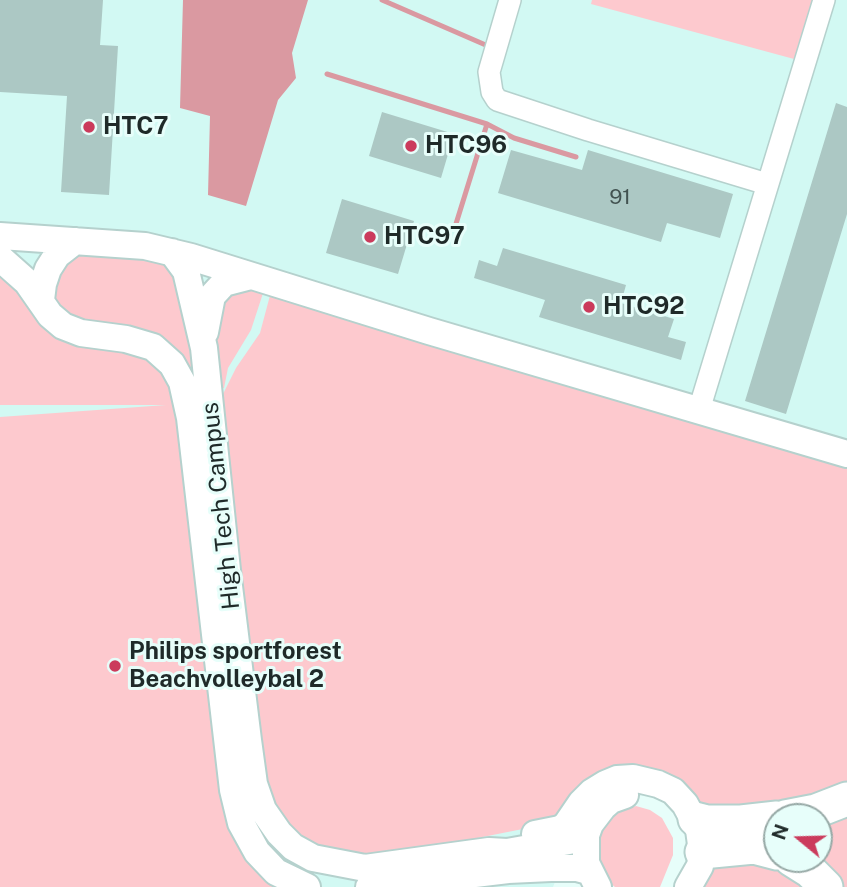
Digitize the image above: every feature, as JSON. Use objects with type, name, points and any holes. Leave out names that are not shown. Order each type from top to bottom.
[{"type":"highway","points":[[687,819],[732,822],[763,819]]},
{"type":"highway","points":[[702,852],[754,847],[763,849]]},
{"type":"highway","points":[[812,873],[826,887]]},
{"type":"street","points":[[510,0],[489,72],[492,92],[497,100],[767,184]]},
{"type":"street","points":[[699,410],[824,0]]},
{"type":"street","points":[[0,236],[145,246],[172,252],[847,454]]},
{"type":"street","points":[[41,300],[48,269],[57,255],[75,241]]},
{"type":"street","name":"High Tech Campus","points":[[172,252],[187,271],[204,348],[227,570],[254,784],[263,810],[279,833],[293,847],[313,858],[365,868],[489,851],[507,852],[569,841],[579,826]]},
{"type":"street","name":"High Tech Campus","points":[[0,258],[27,282],[50,315],[63,326],[81,333],[126,339],[153,347],[172,364],[182,382],[190,418],[233,790],[241,823],[257,852],[276,872],[307,887]]},
{"type":"street","points":[[204,348],[212,296],[224,283],[251,276]]},
{"type":"street","points":[[593,879],[584,855],[579,826],[592,792],[617,779],[645,779],[673,791],[685,804],[686,849],[677,887]]},
{"type":"street","points":[[687,819],[699,830],[702,852],[700,866],[688,887]]},
{"type":"street","points":[[369,887],[520,870],[577,868],[593,879]]},
{"type":"shaded area","points":[[0,0],[847,0],[847,690],[616,730],[553,887],[0,887]]},
{"type":"shaded area","points":[[183,0],[308,0],[292,53],[296,78],[278,100],[246,206],[208,195],[210,116],[180,108]]},
{"type":"shaded area","points":[[592,0],[813,0],[794,59],[591,4]]},
{"type":"shaded area","points":[[71,253],[157,257],[182,275],[200,394],[186,375],[73,321],[53,300],[53,275]]},
{"type":"shaded area","points":[[0,270],[34,309],[130,347],[157,362],[175,382],[224,762],[287,887],[0,887],[0,417],[166,405],[0,405]]},
{"type":"shaded area","points":[[265,287],[251,330],[228,368],[224,388],[218,389],[211,320],[229,290]]},
{"type":"shaded area","points":[[272,288],[847,463],[847,793],[789,803],[763,803],[763,807],[713,816],[648,772],[548,824],[422,849],[352,857],[328,852],[290,832],[269,802],[220,400],[236,368],[260,333]]},
{"type":"shaded area","points":[[636,806],[650,810],[662,818],[673,838],[673,855],[660,887],[615,887],[606,880],[595,854],[596,835],[611,814]]},
{"type":"shaded area","points":[[847,806],[847,887],[835,887],[827,873],[833,873],[833,812]]},
{"type":"shaded area","points":[[763,856],[763,873],[794,873],[816,887],[700,887],[706,875],[723,861]]},
{"type":"building","name":"HTC7","points":[[0,0],[103,0],[100,45],[118,46],[109,195],[61,192],[67,96],[0,92]]},
{"type":"building","points":[[836,103],[847,107],[847,214],[786,414],[745,401]]},
{"type":"building","name":"HTC96","points":[[382,112],[454,134],[441,178],[369,156]]},
{"type":"building","points":[[511,150],[582,170],[588,150],[733,194],[720,238],[667,223],[661,242],[498,193]]},
{"type":"building","name":"HTC97","points":[[342,199],[414,221],[398,274],[326,253]]},
{"type":"building","name":"HTC92","points":[[503,248],[626,285],[621,303],[674,319],[668,337],[686,342],[681,360],[539,317],[545,300],[474,278],[479,260],[497,266]]},
{"type":"waterway","points":[[382,0],[488,46]]},
{"type":"waterway","points":[[327,74],[487,124],[514,138],[576,157]]},
{"type":"waterway","points":[[435,240],[455,227],[487,124]]},
{"type":"place","name":"HTC7","points":[[89,127]]},
{"type":"place","name":"HTC96","points":[[411,146]]},
{"type":"place","name":"HTC97","points":[[370,237]]},
{"type":"place","name":"HTC92","points":[[589,307]]},
{"type":"place","name":"Philips sportforest Beachvolleybal 2","points":[[115,666]]}]
